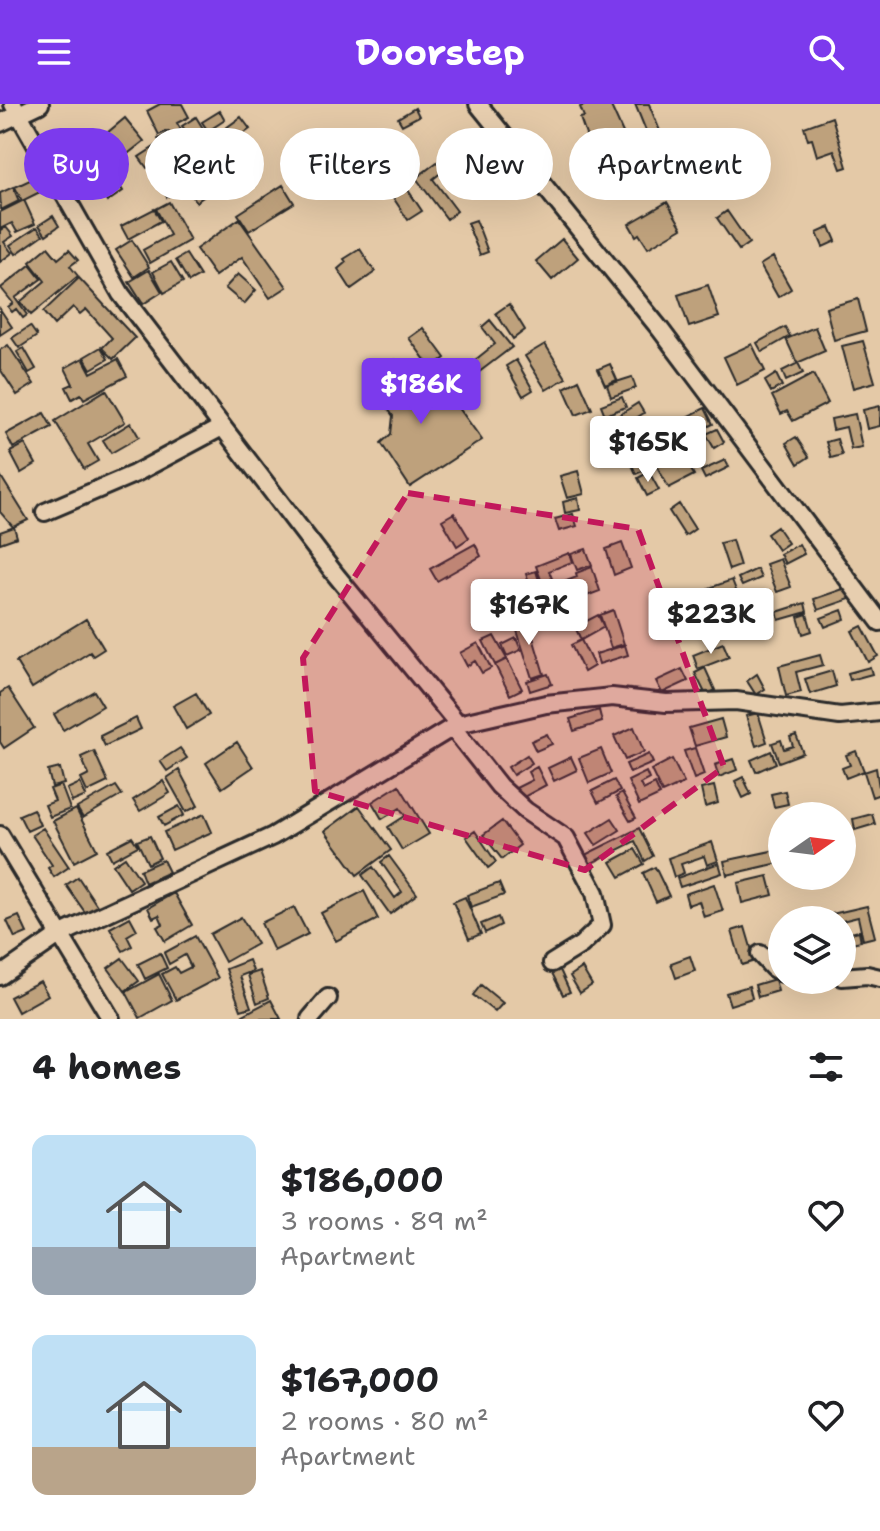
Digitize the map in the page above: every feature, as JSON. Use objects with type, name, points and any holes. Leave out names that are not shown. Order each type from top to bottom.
[{"type":"street","points":[[0,123],[16,109],[40,104]]},
{"type":"street","points":[[478,104],[660,329],[880,622]]},
{"type":"street","points":[[16,109],[121,294],[335,574],[456,726],[499,786],[526,811],[566,838],[595,893],[602,925],[581,945],[552,963]]},
{"type":"street","points":[[45,512],[134,474],[222,427]]},
{"type":"street","points":[[0,976],[59,935],[273,836],[456,726],[546,704],[612,697],[666,703],[736,701],[840,716],[880,712]]},
{"type":"street","points":[[0,835],[111,1019]]},
{"type":"street","points":[[760,954],[768,963]]},
{"type":"street","points":[[856,976],[880,978]]},
{"type":"street","points":[[310,1019],[328,998]]},
{"type":"highlighted area","points":[[408,493],[638,529],[724,767],[585,870],[315,791],[303,658]]},
{"type":"building","points":[[160,104],[182,104],[189,117],[177,123],[180,128],[156,128],[147,111]]},
{"type":"building","points":[[610,104],[621,128],[584,128],[580,107]]},
{"type":"building","points":[[635,104],[649,104],[659,128],[645,128]]},
{"type":"building","points":[[415,108],[419,116],[402,125],[398,118]]},
{"type":"building","points":[[220,111],[225,120],[213,128],[206,128],[202,122]]},
{"type":"building","points":[[196,117],[203,128],[184,128],[182,126]]},
{"type":"building","points":[[241,117],[249,128],[226,128]]},
{"type":"building","points":[[832,117],[847,167],[841,169],[834,150],[817,156],[804,127]]},
{"type":"building","points":[[125,118],[144,141],[129,153],[129,128],[113,128]]},
{"type":"building","points":[[436,163],[436,177],[433,179],[436,183],[436,200],[449,200],[457,211],[447,219],[420,183],[420,175]]},
{"type":"building","points":[[24,183],[24,200],[22,201],[15,187]]},
{"type":"building","points":[[13,187],[19,201],[1,210],[0,193]]},
{"type":"building","points":[[280,187],[280,200],[292,200],[294,203],[249,231],[238,214]]},
{"type":"building","points":[[24,200],[35,224],[17,232],[12,223],[0,229],[0,212]]},
{"type":"building","points":[[395,200],[415,200],[422,211],[408,220]]},
{"type":"building","points":[[169,202],[190,240],[150,263],[143,250],[170,235],[156,209]]},
{"type":"building","points":[[667,202],[682,228],[648,248],[629,224]]},
{"type":"building","points":[[154,209],[161,221],[128,239],[121,226]]},
{"type":"building","points":[[727,211],[749,243],[739,250],[717,218]]},
{"type":"building","points":[[53,216],[59,226],[46,235],[39,225]]},
{"type":"building","points":[[239,219],[287,287],[270,298],[242,257],[215,276],[196,249]]},
{"type":"building","points":[[476,220],[488,252],[480,255],[467,223]]},
{"type":"building","points":[[6,227],[13,236],[4,242],[12,253],[0,262],[0,231]]},
{"type":"building","points":[[37,227],[43,235],[16,254],[10,245]]},
{"type":"building","points":[[830,227],[836,241],[823,247],[817,233]]},
{"type":"building","points":[[562,239],[578,258],[552,280],[536,261]]},
{"type":"building","points":[[132,240],[149,267],[134,277],[116,250]]},
{"type":"building","points":[[48,247],[58,259],[69,250],[78,260],[70,266],[78,276],[31,315],[20,302],[45,281],[30,262]]},
{"type":"building","points":[[360,249],[375,272],[351,289],[338,269],[346,262],[344,259]]},
{"type":"building","points":[[186,254],[200,276],[189,282],[176,260]]},
{"type":"building","points":[[773,257],[791,289],[778,297],[760,265]]},
{"type":"building","points":[[171,262],[183,282],[164,293],[153,272]]},
{"type":"building","points":[[30,265],[41,279],[15,298],[27,315],[23,318],[16,309],[12,312],[8,307],[13,303],[1,288]]},
{"type":"building","points":[[149,270],[162,292],[143,304],[129,282]]},
{"type":"building","points":[[238,274],[256,290],[244,304],[225,288]]},
{"type":"building","points":[[79,278],[135,338],[113,359],[102,348],[112,338],[86,309],[80,314],[73,307],[54,325],[43,312]]},
{"type":"building","points":[[708,285],[719,317],[689,327],[678,295]]},
{"type":"building","points":[[858,299],[866,331],[834,340],[826,308]]},
{"type":"building","points":[[509,304],[525,330],[513,339],[496,313]]},
{"type":"building","points":[[0,309],[12,327],[0,335]]},
{"type":"building","points":[[490,320],[512,347],[478,373],[470,364],[495,344],[482,327]]},
{"type":"building","points":[[30,326],[37,336],[19,348],[12,338]]},
{"type":"building","points":[[785,327],[790,336],[762,352],[757,343]]},
{"type":"building","points":[[815,327],[825,351],[797,363],[786,339]]},
{"type":"building","points":[[423,328],[445,358],[431,368],[409,338]]},
{"type":"building","points":[[863,341],[875,382],[853,388],[842,346]]},
{"type":"building","points":[[545,344],[566,378],[546,390],[525,356]]},
{"type":"building","points":[[752,344],[765,371],[737,385],[724,357]]},
{"type":"building","points":[[8,345],[34,384],[17,395],[0,369],[0,350]]},
{"type":"building","points":[[101,347],[108,359],[91,369],[84,357]]},
{"type":"building","points":[[24,348],[36,369],[29,373],[17,352]]},
{"type":"building","points":[[83,358],[91,373],[118,359],[127,376],[84,399],[81,394],[72,399],[66,387],[73,384],[65,368]]},
{"type":"building","points":[[395,360],[420,397],[439,400],[451,397],[482,440],[410,487],[381,443],[391,434],[393,416],[367,379]]},
{"type":"building","points":[[516,360],[533,390],[523,396],[506,366]]},
{"type":"building","points":[[798,363],[803,373],[786,381],[782,371]]},
{"type":"building","points":[[610,364],[617,380],[605,385],[598,369]]},
{"type":"building","points":[[776,374],[782,386],[771,392],[765,381]]},
{"type":"building","points":[[813,374],[828,403],[793,421],[787,411],[781,414],[772,396]]},
{"type":"building","points":[[632,377],[636,388],[611,397],[607,385]]},
{"type":"building","points":[[579,380],[592,409],[576,415],[564,388]]},
{"type":"building","points":[[106,390],[125,422],[88,444],[98,461],[84,469],[55,421]]},
{"type":"building","points":[[622,397],[626,407],[605,415],[601,405]]},
{"type":"building","points":[[638,403],[644,413],[625,425],[619,415]]},
{"type":"building","points":[[880,406],[880,426],[867,429],[863,410]]},
{"type":"building","points":[[705,408],[713,424],[680,440],[672,424]]},
{"type":"building","points":[[44,413],[52,427],[13,448],[6,434]]},
{"type":"building","points":[[855,414],[862,447],[851,449],[846,427],[833,430],[831,419]]},
{"type":"building","points":[[131,423],[139,437],[111,453],[103,440]]},
{"type":"building","points":[[717,429],[724,442],[714,448],[706,434]]},
{"type":"building","points":[[671,433],[694,475],[669,488],[646,447]]},
{"type":"building","points":[[796,437],[809,457],[798,464],[786,443]]},
{"type":"building","points":[[837,439],[842,455],[831,458],[826,442]]},
{"type":"building","points":[[25,444],[36,464],[21,473],[10,452]]},
{"type":"building","points":[[643,449],[651,467],[636,474],[628,456]]},
{"type":"building","points":[[725,460],[729,467],[705,479],[701,471]]},
{"type":"building","points":[[578,471],[584,494],[567,498],[560,476]]},
{"type":"building","points":[[649,472],[659,490],[647,496],[638,478]]},
{"type":"building","points":[[0,475],[28,520],[13,527],[0,512]]},
{"type":"building","points":[[578,498],[580,510],[565,513],[563,502]]},
{"type":"building","points":[[679,504],[695,529],[685,536],[669,511]]},
{"type":"building","points":[[454,513],[469,538],[457,546],[442,520]]},
{"type":"building","points":[[573,514],[577,526],[559,531],[555,519]]},
{"type":"building","points":[[14,527],[17,537],[0,543],[0,532]]},
{"type":"building","points":[[777,527],[788,543],[778,550],[767,534]]},
{"type":"building","points":[[732,540],[740,566],[729,570],[720,543]]},
{"type":"building","points":[[622,543],[631,568],[614,575],[606,549]]},
{"type":"building","points":[[475,544],[481,556],[437,581],[430,569]]},
{"type":"building","points":[[799,544],[804,554],[785,564],[780,554]]},
{"type":"building","points":[[586,549],[592,565],[577,570],[571,554]]},
{"type":"building","points":[[569,553],[572,562],[549,571],[553,581],[543,585],[536,566]]},
{"type":"building","points":[[780,559],[791,587],[777,592],[766,564]]},
{"type":"building","points":[[592,567],[600,591],[568,603],[561,583]]},
{"type":"building","points":[[757,569],[761,578],[742,586],[738,578]]},
{"type":"building","points":[[536,571],[542,590],[532,593],[526,574]]},
{"type":"building","points":[[732,580],[742,606],[729,611],[725,599],[714,603],[709,588]]},
{"type":"building","points":[[846,588],[850,599],[818,610],[814,599]]},
{"type":"building","points":[[550,593],[556,608],[532,619],[526,604]]},
{"type":"building","points":[[705,593],[715,617],[678,631],[674,621],[679,619],[674,605]]},
{"type":"building","points":[[805,603],[807,612],[779,620],[777,612]]},
{"type":"building","points":[[613,610],[624,644],[611,648],[600,615]]},
{"type":"building","points":[[842,610],[845,619],[825,627],[821,618]]},
{"type":"building","points":[[807,614],[812,631],[803,634],[798,617]]},
{"type":"building","points":[[598,615],[604,627],[581,640],[575,627]]},
{"type":"building","points":[[527,617],[544,674],[532,678],[514,621]]},
{"type":"building","points":[[86,619],[104,649],[93,656],[90,652],[32,688],[16,662]]},
{"type":"building","points":[[862,626],[878,656],[868,662],[852,631]]},
{"type":"building","points":[[494,636],[507,659],[495,665],[483,641]]},
{"type":"building","points":[[516,638],[521,650],[507,656],[502,645]]},
{"type":"building","points":[[581,640],[594,666],[584,672],[571,645]]},
{"type":"building","points":[[478,643],[491,668],[482,673],[475,661],[467,666],[460,653]]},
{"type":"building","points":[[723,643],[729,657],[698,669],[693,655]]},
{"type":"building","points":[[625,645],[628,655],[599,664],[596,654]]},
{"type":"building","points":[[820,655],[823,665],[796,672],[801,692],[786,696],[779,666]]},
{"type":"building","points":[[507,659],[522,689],[510,695],[495,665]]},
{"type":"building","points":[[870,667],[872,674],[850,680],[848,673]]},
{"type":"building","points":[[705,668],[715,690],[706,695],[695,673]]},
{"type":"building","points":[[682,669],[688,681],[662,693],[656,681]]},
{"type":"building","points":[[832,671],[836,686],[810,694],[805,679]]},
{"type":"building","points":[[548,674],[552,684],[530,691],[527,681]]},
{"type":"building","points":[[757,674],[765,689],[756,695],[747,681]]},
{"type":"building","points":[[8,688],[34,728],[4,748],[0,742],[0,693]]},
{"type":"building","points":[[94,691],[103,706],[63,730],[54,714]]},
{"type":"building","points":[[196,693],[209,715],[186,729],[173,706]]},
{"type":"building","points":[[599,710],[602,722],[574,731],[570,719]]},
{"type":"building","points":[[758,713],[767,742],[756,746],[746,716]]},
{"type":"building","points":[[136,718],[141,729],[105,746],[100,736]]},
{"type":"building","points":[[721,719],[726,737],[695,746],[689,728]]},
{"type":"building","points":[[634,727],[644,752],[625,760],[614,736]]},
{"type":"building","points":[[547,734],[552,744],[536,751],[531,741]]},
{"type":"building","points":[[796,735],[803,753],[779,762],[772,743],[781,740],[784,749],[793,746],[790,737]]},
{"type":"building","points":[[237,742],[253,767],[222,788],[206,763]]},
{"type":"building","points":[[180,748],[187,758],[167,771],[160,761]]},
{"type":"building","points":[[695,748],[704,775],[694,779],[684,751]]},
{"type":"building","points":[[601,749],[611,773],[589,783],[579,758]]},
{"type":"building","points":[[94,751],[108,782],[87,792],[81,779],[89,775],[81,757]]},
{"type":"building","points":[[771,751],[776,763],[756,772],[751,760]]},
{"type":"building","points":[[856,751],[864,771],[846,778],[842,768],[850,765],[846,755]]},
{"type":"building","points":[[649,754],[653,763],[630,773],[626,764]]},
{"type":"building","points":[[527,755],[532,763],[513,775],[508,767]]},
{"type":"building","points":[[571,757],[577,770],[554,781],[548,768]]},
{"type":"building","points":[[672,759],[684,783],[662,793],[651,770]]},
{"type":"building","points":[[733,759],[737,770],[719,777],[715,765]]},
{"type":"building","points":[[537,767],[546,785],[522,798],[516,788],[532,780],[528,772]]},
{"type":"building","points":[[60,768],[64,784],[52,787],[48,771]]},
{"type":"building","points":[[876,768],[880,794],[872,797],[864,772]]},
{"type":"building","points":[[179,770],[198,806],[186,812],[167,778]]},
{"type":"building","points":[[646,772],[649,779],[640,784],[643,790],[655,784],[660,795],[639,805],[628,781]]},
{"type":"building","points":[[743,777],[751,794],[743,798],[735,781]]},
{"type":"building","points":[[614,780],[620,791],[598,803],[592,791]]},
{"type":"building","points":[[163,781],[170,793],[140,811],[133,800]]},
{"type":"building","points":[[80,783],[86,796],[72,802],[67,789]]},
{"type":"building","points":[[61,785],[70,809],[50,817],[45,805],[55,801],[50,789]]},
{"type":"building","points":[[399,785],[429,834],[402,850],[388,827],[405,816],[400,808],[382,819],[372,802]]},
{"type":"building","points":[[116,786],[122,795],[83,818],[77,808]]},
{"type":"building","points":[[714,786],[718,803],[705,807],[701,789]]},
{"type":"building","points":[[785,791],[788,802],[773,802],[771,794]]},
{"type":"building","points":[[622,793],[636,818],[630,821],[616,797]]},
{"type":"building","points":[[179,806],[184,815],[164,826],[159,817]]},
{"type":"building","points":[[359,806],[391,850],[357,875],[325,831]]},
{"type":"building","points":[[33,809],[40,825],[27,831],[19,815]]},
{"type":"building","points":[[76,809],[97,850],[74,862],[53,821]]},
{"type":"building","points":[[204,814],[212,832],[172,850],[164,832]]},
{"type":"building","points":[[872,814],[875,824],[856,830],[856,818]]},
{"type":"building","points":[[612,818],[620,830],[596,845],[588,833]]},
{"type":"building","points":[[502,821],[520,845],[502,859],[483,835]]},
{"type":"building","points":[[43,828],[69,867],[54,877],[48,868],[52,865],[32,835]]},
{"type":"building","points":[[639,828],[653,856],[645,861],[635,841],[590,864],[585,855]]},
{"type":"building","points":[[475,831],[496,862],[488,868],[466,837]]},
{"type":"building","points":[[150,836],[160,858],[148,864],[137,841]]},
{"type":"building","points":[[132,837],[138,846],[112,860],[107,850]]},
{"type":"building","points":[[712,842],[718,861],[707,865],[704,856],[681,864],[684,873],[674,877],[668,858]]},
{"type":"building","points":[[635,849],[644,864],[620,877],[611,862]]},
{"type":"building","points":[[768,852],[768,866],[727,875],[724,861]]},
{"type":"building","points":[[389,856],[417,894],[390,914],[362,875],[373,867],[395,898],[402,892],[381,862]]},
{"type":"building","points":[[125,857],[141,881],[129,889],[113,865]]},
{"type":"building","points":[[163,860],[169,872],[145,883],[140,870]]},
{"type":"building","points":[[719,863],[722,873],[680,887],[677,878]]},
{"type":"building","points":[[655,867],[669,896],[656,902],[643,873]]},
{"type":"building","points":[[768,876],[768,890],[772,890],[773,895],[742,903],[738,883]]},
{"type":"building","points":[[78,877],[98,907],[87,915],[66,885]]},
{"type":"building","points":[[499,883],[504,895],[471,907],[467,895]]},
{"type":"building","points":[[714,884],[723,911],[704,917],[699,901],[688,905],[685,894]]},
{"type":"building","points":[[364,891],[378,919],[336,941],[321,913]]},
{"type":"building","points":[[174,893],[192,925],[165,941],[157,927],[163,924],[159,915],[153,918],[148,908]]},
{"type":"building","points":[[465,897],[481,934],[469,939],[453,902]]},
{"type":"building","points":[[867,906],[875,937],[863,940],[856,908]]},
{"type":"building","points":[[294,907],[308,934],[274,951],[261,923]]},
{"type":"building","points":[[19,916],[27,933],[15,938],[7,921]]},
{"type":"building","points":[[130,917],[137,930],[127,936],[132,946],[123,951],[110,928]]},
{"type":"building","points":[[241,917],[257,944],[225,962],[210,934]]},
{"type":"building","points":[[498,917],[501,925],[485,933],[481,924]]},
{"type":"building","points":[[745,927],[755,961],[742,965],[732,931]]},
{"type":"building","points":[[859,931],[861,941],[856,942],[856,932]]},
{"type":"building","points":[[195,936],[218,978],[176,1000],[162,974],[175,967],[179,973],[191,967],[185,955],[169,964],[164,953]]},
{"type":"building","points":[[160,953],[167,968],[145,979],[138,964]]},
{"type":"building","points":[[690,956],[695,971],[676,978],[671,963]]},
{"type":"building","points":[[122,958],[139,981],[125,991],[108,968]]},
{"type":"building","points":[[249,960],[253,971],[240,976],[251,1007],[241,1010],[226,969]]},
{"type":"building","points":[[582,968],[592,985],[580,993],[570,976]]},
{"type":"building","points":[[560,970],[570,992],[563,995],[552,973]]},
{"type":"building","points":[[260,971],[269,998],[257,1003],[248,975]]},
{"type":"building","points":[[159,974],[172,1000],[140,1018],[126,992]]},
{"type":"building","points":[[40,981],[48,995],[18,1012],[10,997]]},
{"type":"building","points":[[768,981],[768,994],[758,997],[755,985]]},
{"type":"building","points":[[481,985],[503,1003],[495,1012],[473,995]]},
{"type":"building","points":[[749,986],[752,998],[730,1005],[726,993]]},
{"type":"building","points":[[271,1000],[281,1019],[246,1019],[243,1015]]}]
